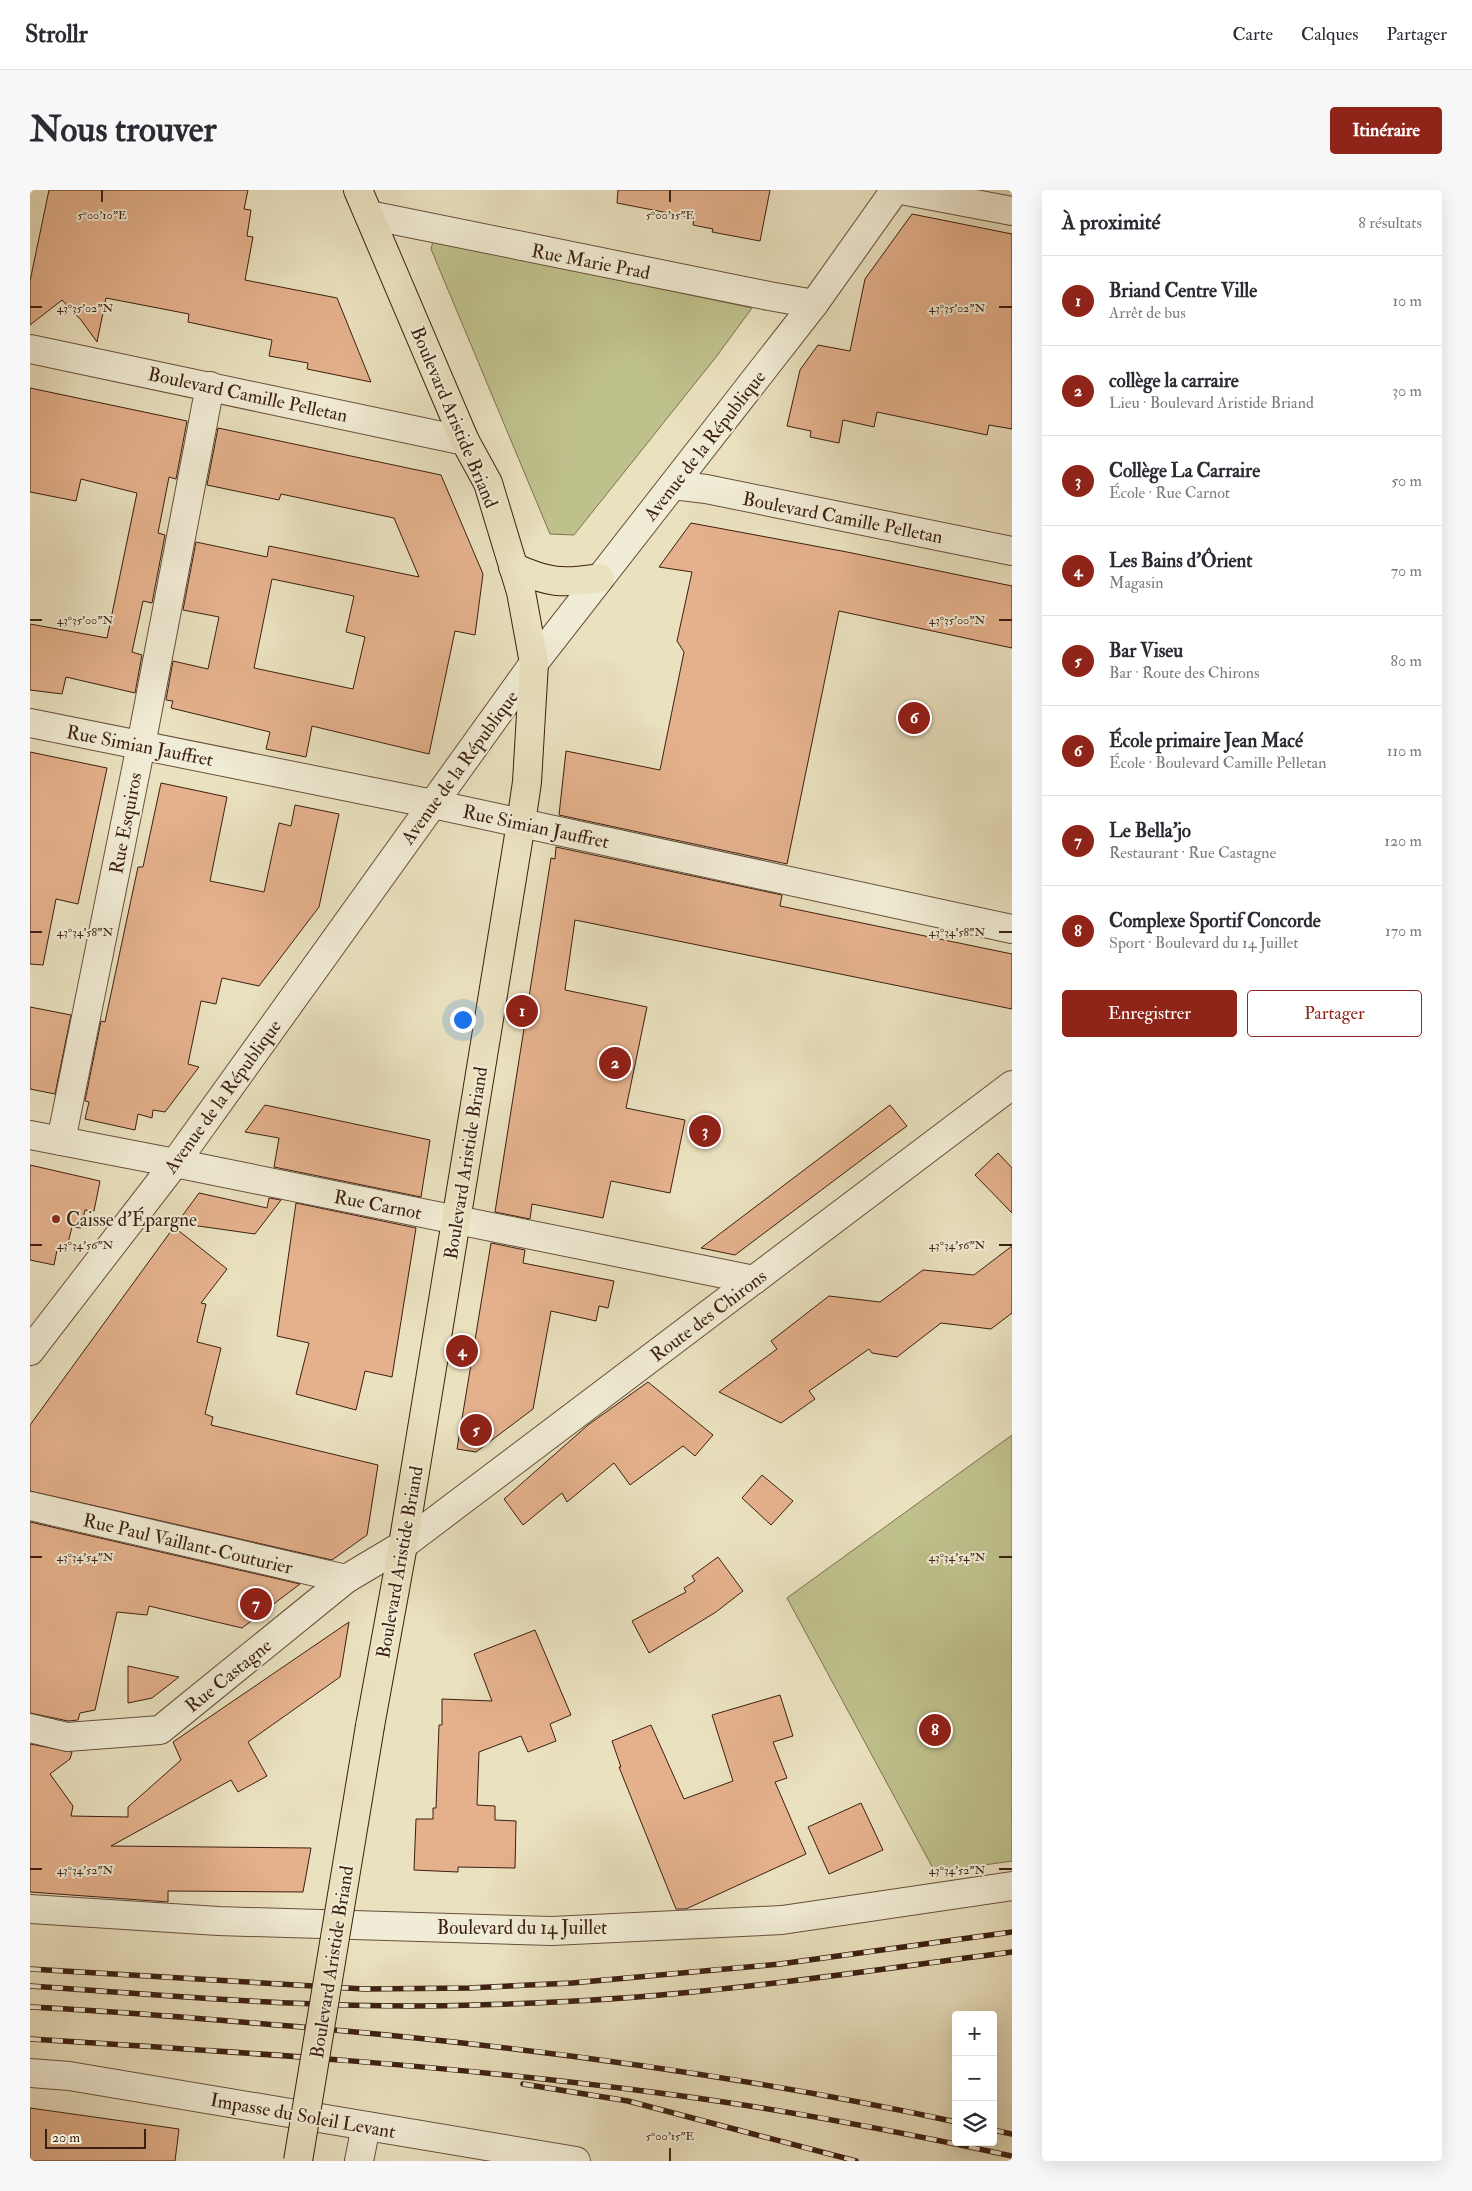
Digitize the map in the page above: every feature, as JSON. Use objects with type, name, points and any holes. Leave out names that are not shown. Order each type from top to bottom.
[{"type":"main road","name":"Boulevard Aristide Briand","points":[[298,2161],[370,1726],[403,1545],[521,823],[527,782],[534,663],[521,592],[488,483],[465,441],[358,190]]},
{"type":"main road","points":[[514,567],[538,579],[556,582],[572,583],[600,578]]},
{"type":"street","name":"Avenue de la République","points":[[30,1351],[175,1162],[534,663],[814,304],[896,190]]},
{"type":"street","points":[[901,190],[1012,211]]},
{"type":"street","name":"Rue Marie Prad","points":[[369,216],[814,304]]},
{"type":"street","name":"Boulevard Camille Pelletan","points":[[30,349],[465,441]]},
{"type":"street","name":"Rue Esquiros","points":[[60,1141],[141,745],[210,386]]},
{"type":"street","name":"Boulevard Camille Pelletan","points":[[673,485],[706,489],[1012,551]]},
{"type":"street","name":"Rue Simian Jauffret","points":[[30,723],[432,804],[1012,929]]},
{"type":"street","name":"Route des Chirons","points":[[403,1545],[1012,1085]]},
{"type":"street","name":"Rue Carnot","points":[[30,1135],[175,1162],[754,1280]]},
{"type":"street","name":"Rue Paul Vaillant-Couturier","points":[[30,1506],[346,1579]]},
{"type":"street","name":"Rue Castagne","points":[[30,1728],[68,1737],[160,1730],[346,1579],[403,1545]]},
{"type":"street","name":"Boulevard du 14 Juillet","points":[[30,1908],[218,1921],[552,1931],[782,1920],[1012,1886]]},
{"type":"street","name":"Impasse du Soleil Levant","points":[[30,2073],[69,2076],[576,2161]]},
{"type":"street","points":[[359,2161],[366,2126]]},
{"type":"green space","points":[[433,241],[752,308],[716,357],[574,535],[550,534],[431,249]]},
{"type":"green space","points":[[1012,1435],[1012,1861],[935,1872],[787,1598]]},
{"type":"building","points":[[49,190],[248,190],[244,209],[251,210],[247,236],[253,237],[245,280],[337,298],[371,382],[307,369],[308,363],[269,356],[272,340],[188,322],[189,314],[106,298],[97,342],[81,320],[62,300],[30,325],[30,281]]},
{"type":"building","points":[[618,190],[770,190],[760,241],[712,232],[713,229],[693,225],[694,218],[617,203]]},
{"type":"building","points":[[912,214],[1012,234],[1012,429],[989,425],[987,435],[877,412],[874,427],[843,420],[839,443],[810,437],[811,431],[787,426],[800,370],[818,345],[850,351],[865,279]]},
{"type":"building","points":[[30,388],[187,421],[176,479],[169,477],[158,533],[165,535],[152,603],[143,601],[132,652],[142,655],[135,693],[66,677],[62,694],[30,690],[30,624],[107,638],[137,493],[81,479],[76,501],[30,492]]},
{"type":"building","points":[[218,428],[441,475],[483,574],[475,635],[455,631],[429,754],[312,726],[306,757],[266,749],[270,732],[171,708],[173,701],[166,700],[173,661],[208,669],[219,617],[183,610],[196,542],[267,557],[269,546],[419,577],[394,518],[281,494],[279,500],[207,485]],"holes":[[[272,579],[354,596],[346,632],[365,637],[353,689],[254,668]]]},
{"type":"building","points":[[691,523],[847,552],[1012,586],[1012,648],[839,611],[787,864],[559,815],[566,751],[660,770],[684,652],[677,641],[692,572],[659,567]]},
{"type":"building","points":[[30,752],[107,768],[78,904],[56,899],[43,965],[30,964]]},
{"type":"building","points":[[161,783],[227,797],[210,881],[264,892],[279,823],[291,826],[295,805],[339,814],[319,907],[259,986],[222,978],[216,1004],[201,1001],[188,1064],[199,1067],[165,1112],[153,1110],[152,1118],[138,1114],[135,1130],[85,1119],[89,1102],[85,1101],[101,1021],[105,1022],[138,867],[143,867]]},
{"type":"building","points":[[556,847],[782,895],[780,906],[1012,954],[1012,1009],[575,920],[565,990],[647,1007],[626,1108],[685,1120],[670,1193],[611,1181],[603,1218],[532,1204],[530,1219],[495,1212],[551,858],[555,859]]},
{"type":"building","points":[[30,1007],[71,1015],[55,1094],[30,1089]]},
{"type":"building","points":[[265,1105],[430,1140],[421,1197],[274,1167],[279,1138],[245,1132]]},
{"type":"building","points":[[890,1105],[907,1126],[735,1255],[701,1248]]},
{"type":"building","points":[[998,1153],[1012,1168],[1012,1213],[975,1175]]},
{"type":"building","name":"Caisse d'Épargne","points":[[30,1165],[100,1181],[94,1211],[85,1210],[81,1228],[72,1227],[67,1247],[58,1245],[54,1265],[30,1260]]},
{"type":"building","points":[[199,1193],[267,1208],[269,1198],[281,1200],[255,1234],[177,1223]]},
{"type":"building","points":[[296,1203],[416,1228],[392,1377],[365,1371],[356,1410],[296,1394],[309,1343],[277,1336]]},
{"type":"building","points":[[174,1227],[227,1269],[201,1303],[206,1304],[197,1342],[221,1348],[205,1414],[213,1417],[211,1425],[378,1465],[367,1535],[332,1560],[30,1491],[30,1425]]},
{"type":"building","points":[[491,1243],[525,1250],[523,1263],[614,1281],[608,1308],[599,1306],[596,1321],[551,1311],[533,1409],[476,1452],[457,1449]]},
{"type":"building","points":[[1012,1246],[1012,1313],[991,1329],[941,1323],[897,1357],[872,1353],[869,1349],[809,1391],[815,1399],[781,1423],[719,1392],[777,1349],[771,1341],[829,1296],[880,1302],[923,1270],[974,1275]]},
{"type":"building","points":[[648,1382],[713,1435],[695,1456],[683,1446],[630,1485],[614,1463],[567,1502],[562,1493],[523,1525],[504,1499],[588,1425]]},
{"type":"building","points":[[762,1475],[793,1501],[771,1525],[742,1498]]},
{"type":"building","points":[[30,1522],[300,1584],[242,1628],[149,1606],[147,1615],[117,1612],[95,1710],[80,1713],[78,1720],[68,1721],[30,1713]]},
{"type":"building","points":[[718,1557],[743,1591],[716,1612],[649,1653],[632,1621],[686,1592],[684,1588],[695,1581],[692,1576]]},
{"type":"building","points":[[349,1622],[340,1677],[248,1742],[267,1776],[238,1792],[231,1780],[111,1846],[311,1848],[303,1892],[168,1891],[168,1902],[30,1892],[30,1744],[72,1752],[70,1759],[50,1774],[73,1806],[71,1816],[128,1817],[128,1807],[181,1760],[173,1742]]},
{"type":"building","points":[[535,1630],[571,1715],[550,1724],[556,1741],[528,1752],[521,1736],[479,1752],[477,1805],[495,1806],[495,1820],[516,1821],[515,1868],[458,1867],[458,1872],[414,1870],[416,1819],[433,1819],[433,1808],[436,1808],[439,1725],[442,1725],[442,1699],[492,1701],[474,1654]]},
{"type":"building","points":[[128,1666],[179,1677],[152,1698],[128,1703]]},
{"type":"building","points":[[780,1695],[793,1736],[773,1742],[787,1778],[775,1782],[806,1854],[686,1909],[676,1909],[619,1767],[621,1767],[612,1741],[651,1725],[684,1799],[733,1781],[712,1715]]},
{"type":"building","points":[[861,1803],[883,1850],[829,1874],[808,1827]]},
{"type":"building","points":[[30,2108],[179,2129],[175,2161],[30,2161]]},
{"type":"railway","points":[[30,1969],[364,1989],[469,1988],[572,1983],[780,1964],[1012,1932]]},
{"type":"railway","points":[[30,1986],[308,2004],[364,2006],[503,2004],[560,2002],[702,1991],[819,1978],[1012,1952]]},
{"type":"railway","points":[[30,2007],[220,2020],[491,2046],[724,2078],[802,2091],[952,2121]]},
{"type":"railway","points":[[30,2039],[345,2060],[581,2083],[792,2113],[1012,2156]]},
{"type":"railway","points":[[523,2084],[628,2101],[856,2161]]},
{"type":"railway","points":[[997,2131],[1012,2134]]},
{"type":"place","name":"École primaire Jean Macé","points":[[914,718]]},
{"type":"place","name":"Briand Centre Ville","points":[[522,1011]]},
{"type":"place","name":"collège la carraire","points":[[615,1063]]},
{"type":"place","name":"Collège La Carraire","points":[[705,1131]]},
{"type":"place","name":"Caisse d'Épargne","points":[[56,1219]]},
{"type":"place","name":"Les Bains d'Ôrient","points":[[462,1351]]},
{"type":"place","name":"Bar Viseu","points":[[476,1430]]},
{"type":"place","name":"Le Bella'jo","points":[[256,1604]]},
{"type":"place","name":"Complexe Sportif Concorde","points":[[935,1730]]}]
